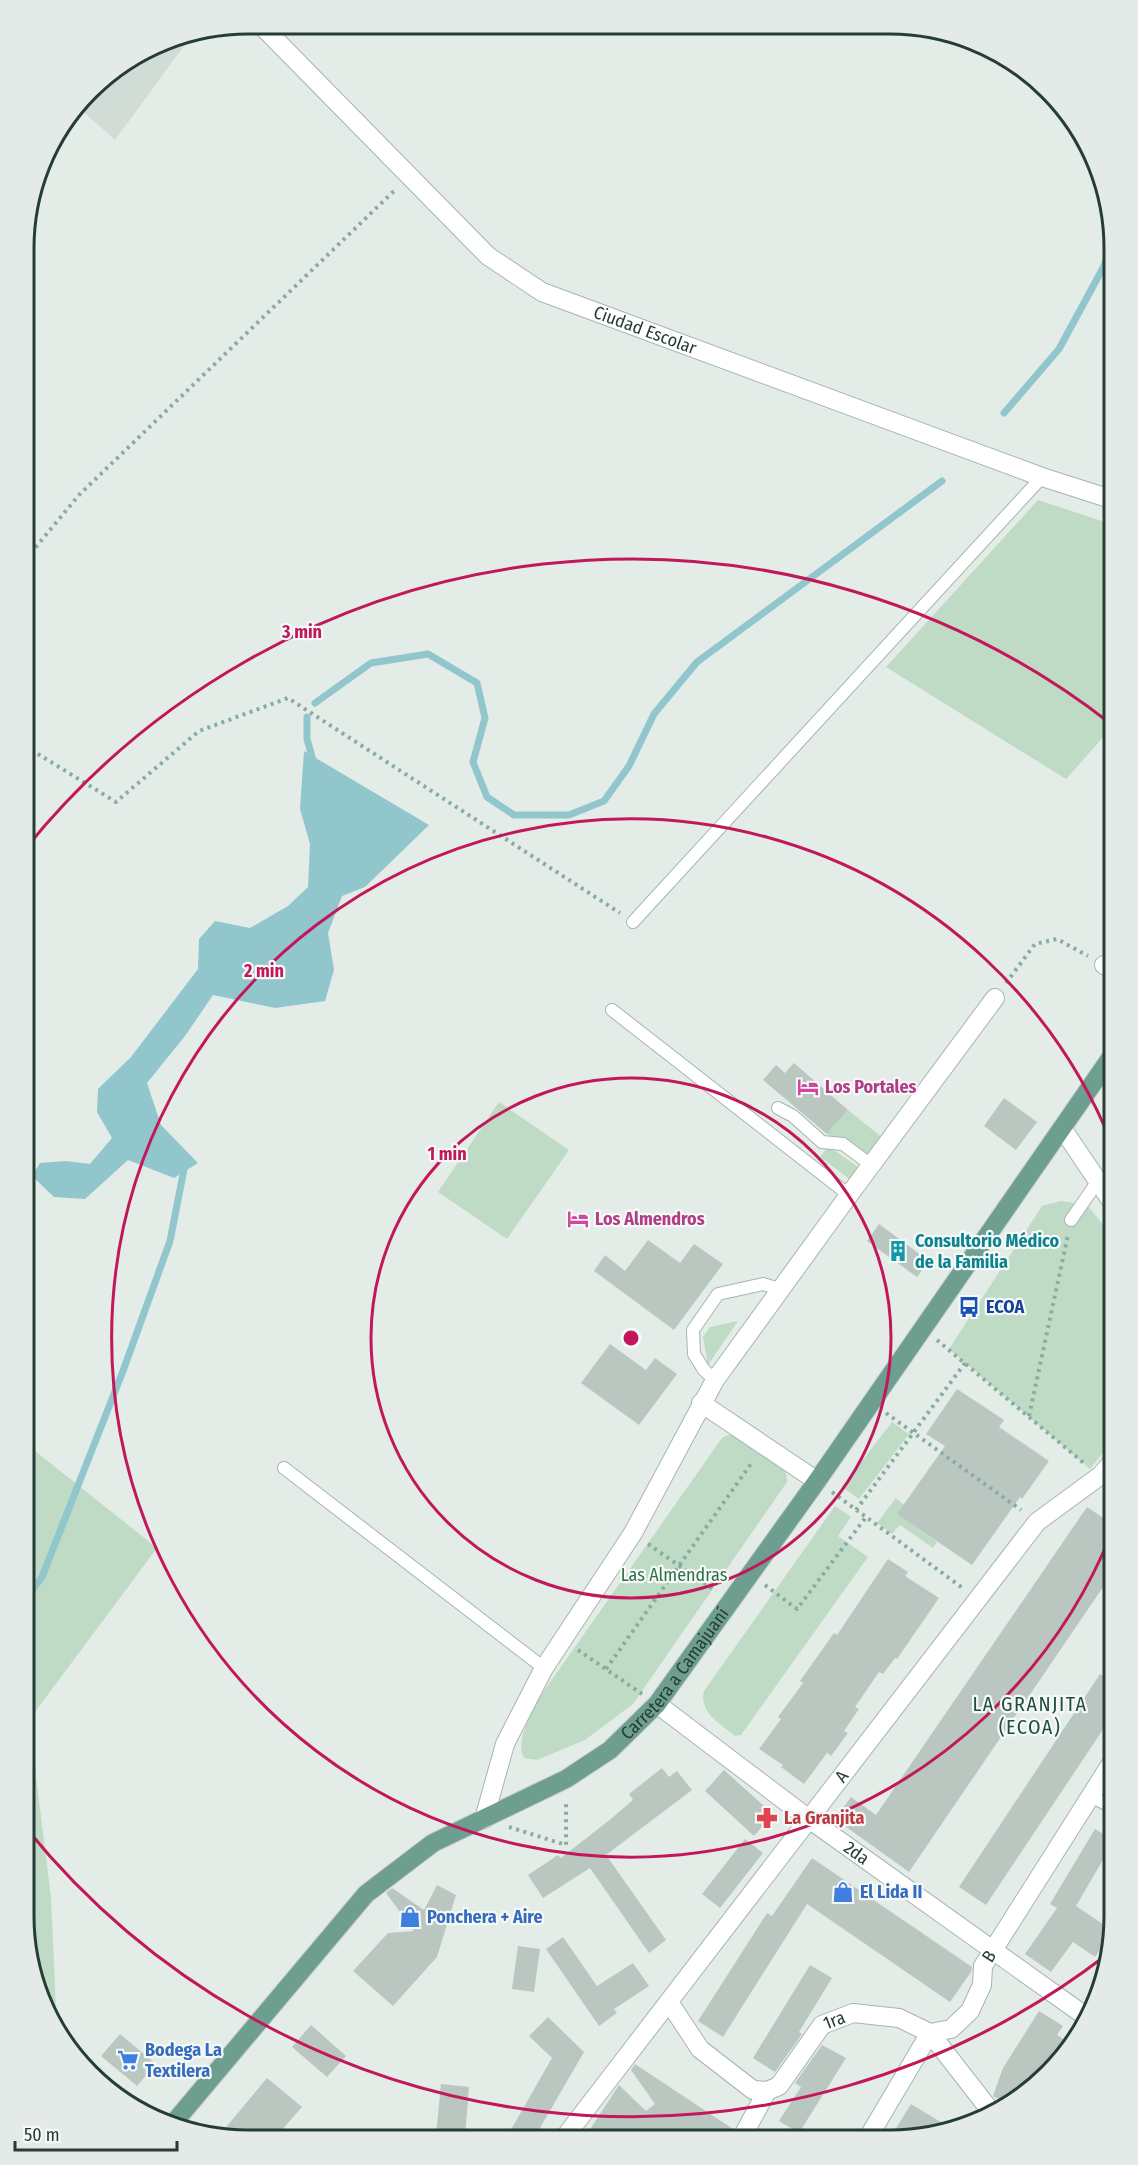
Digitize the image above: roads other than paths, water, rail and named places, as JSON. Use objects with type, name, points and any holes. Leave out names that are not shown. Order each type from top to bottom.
[{"type":"main road","name":"Carretera a Camajuaní","points":[[178,2118],[366,1894],[433,1843],[566,1779],[610,1750],[657,1704],[817,1481],[1104,1067]]},
{"type":"street","name":"Ciudad Escolar","points":[[271,35],[488,256],[542,292],[1042,477],[1104,497]]},
{"type":"street","points":[[484,1819],[505,1744],[544,1668],[633,1533],[715,1380],[995,998]]},
{"type":"street","points":[[1062,1128],[1104,1190]]},
{"type":"street","points":[[701,1403],[817,1481]]},
{"type":"street","name":"A","points":[[570,2130],[1037,1522],[1104,1471]]},
{"type":"street","name":"2da","points":[[657,1704],[810,1819],[1080,2012]]},
{"type":"street","name":"B","points":[[930,2033],[951,2028],[970,2011],[982,1985],[983,1966],[1104,1774]]},
{"type":"street","points":[[669,2002],[700,2049],[753,2090],[767,2091],[746,2130]]},
{"type":"street","name":"1ra","points":[[767,2091],[779,2086],[822,2025],[853,2013],[899,2018],[930,2033],[987,2107]]},
{"type":"street","points":[[873,2130],[930,2033]]},
{"type":"lane","points":[[633,922],[1042,477]]},
{"type":"lane","points":[[612,1010],[849,1195]]},
{"type":"lane","points":[[778,1108],[793,1116],[822,1142],[843,1144],[871,1165]]},
{"type":"lane","points":[[1071,1220],[1098,1181]]},
{"type":"lane","points":[[715,1380],[704,1370],[694,1354],[693,1330],[718,1294],[763,1284],[780,1289]]},
{"type":"lane","points":[[284,1468],[544,1668]]},
{"type":"lane","points":[[1090,1796],[1104,1803]]},
{"type":"water","points":[[304,751],[429,825],[365,887],[342,896],[328,933],[334,970],[325,1001],[275,1008],[213,995],[185,1036],[147,1083],[161,1125],[198,1163],[174,1178],[128,1160],[85,1199],[54,1197],[34,1178],[34,1173],[40,1163],[66,1161],[90,1164],[112,1138],[97,1112],[98,1089],[131,1057],[198,969],[199,939],[215,921],[250,928],[288,906],[308,887],[310,844],[300,809]]},
{"type":"waterway","points":[[1004,413],[1059,349],[1104,266]]},
{"type":"waterway","points":[[315,703],[371,663],[428,654],[477,683],[485,718],[473,762],[487,797],[514,815],[569,815],[604,801],[629,766],[654,714],[697,662],[942,481]]},
{"type":"waterway","points":[[307,717],[307,739],[314,764]]},
{"type":"waterway","points":[[34,1588],[42,1577],[123,1371],[170,1241],[185,1164]]},
{"type":"place","name":"Los Portales","points":[[808,1087]]},
{"type":"place","name":"Los Almendros","points":[[578,1219]]},
{"type":"place","name":"Consultorio Médico de la Familia","points":[[898,1251]]},
{"type":"place","name":"ECOA","points":[[969,1307]]},
{"type":"place","name":"La Granjita","points":[[767,1818]]},
{"type":"place","name":"El Lida II","points":[[843,1892]]},
{"type":"place","name":"Ponchera + Aire","points":[[410,1917]]},
{"type":"place","name":"Bodega La Textilera","points":[[128,2060]]},
{"type":"district","name":"LA GRANJITA (ECOA)","points":[[1030,1716]]},
{"type":"park label","name":"Las Almendras","points":[[674,1575]]}]
